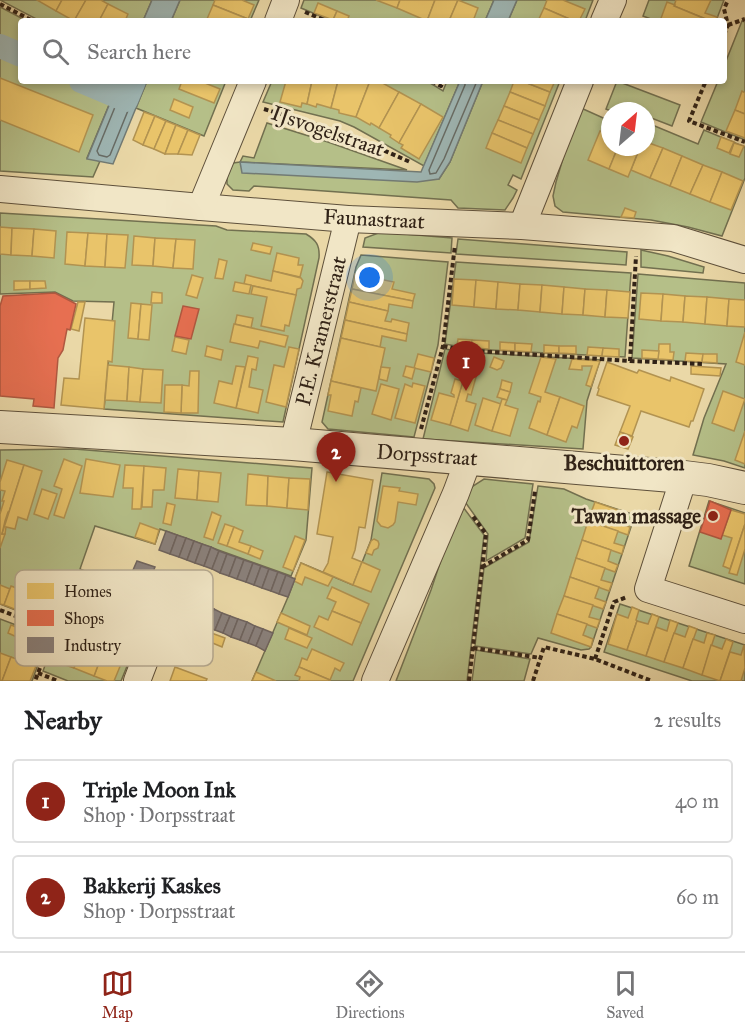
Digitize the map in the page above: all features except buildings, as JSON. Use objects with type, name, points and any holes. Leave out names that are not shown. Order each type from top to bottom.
[{"type":"street","points":[[279,18],[286,0]]},
{"type":"street","points":[[605,18],[613,0]]},
{"type":"street","points":[[522,226],[579,84]]},
{"type":"street","name":"IJsvogelstraat","points":[[201,207],[248,92]]},
{"type":"street","name":"Faunastraat","points":[[0,189],[348,219],[522,226],[673,238],[745,260]]},
{"type":"street","name":"P.E. Kramerstraat","points":[[293,444],[348,219]]},
{"type":"street","name":"Dorpsstraat","points":[[0,427],[293,444],[469,458],[684,477],[745,488]]},
{"type":"street","points":[[375,681],[469,458]]},
{"type":"street","points":[[684,477],[648,589],[745,620]]},
{"type":"street","points":[[137,681],[143,666]]},
{"type":"path","points":[[726,18],[724,9],[728,0]]},
{"type":"path","points":[[0,4],[27,18]]},
{"type":"path","points":[[727,21],[728,25],[745,19]]},
{"type":"path","points":[[703,84],[690,121],[745,142]]},
{"type":"path","name":"IJsvogelstraat","points":[[248,92],[376,145],[410,162]]},
{"type":"path","points":[[419,454],[420,435],[442,346],[458,223]]},
{"type":"path","points":[[630,361],[637,235]]},
{"type":"path","points":[[442,346],[462,350],[703,364]]},
{"type":"path","points":[[482,567],[528,540],[539,464]]},
{"type":"path","points":[[456,493],[486,534],[469,681]]},
{"type":"path","points":[[595,659],[614,602],[648,589]]},
{"type":"path","points":[[0,610],[15,616]]},
{"type":"path","points":[[533,681],[544,647],[595,659],[652,681]]},
{"type":"path","points":[[473,648],[541,658]]},
{"type":"path","points":[[35,681],[41,666]]},
{"type":"path","points":[[38,674],[58,681]]},
{"type":"green space","points":[[0,0],[152,0],[144,18],[34,18]]},
{"type":"green space","points":[[180,0],[259,0],[251,18],[172,18]]},
{"type":"green space","points":[[304,0],[494,0],[486,18],[325,18],[301,8]]},
{"type":"green space","points":[[517,0],[593,0],[586,18],[509,18]]},
{"type":"green space","points":[[649,0],[724,0],[717,18],[648,18],[643,16]]},
{"type":"green space","points":[[0,7],[21,18],[18,18],[18,84],[118,84],[87,158],[100,161],[93,177],[0,171]]},
{"type":"green space","points":[[742,21],[745,22],[745,140],[701,122],[717,84],[727,84],[727,58]]},
{"type":"green space","points":[[146,84],[225,84],[204,136],[136,108]]},
{"type":"green space","points":[[271,84],[432,84],[443,91],[446,84],[459,84],[424,166],[340,121],[263,102]]},
{"type":"green space","points":[[482,84],[559,84],[521,179],[513,175],[508,185],[517,190],[505,210],[458,208],[451,200],[254,186],[249,191],[233,190],[227,184],[227,173],[233,163],[240,162],[243,156],[254,158],[267,123],[407,170],[241,162],[439,179],[450,162]]},
{"type":"green space","points":[[616,84],[625,84],[680,105],[672,126],[655,119],[655,102],[609,102]]},
{"type":"green space","points":[[581,108],[601,117],[601,156],[655,156],[655,126],[698,144],[704,130],[745,147],[745,178],[722,236],[651,220],[563,212],[555,206],[553,196],[567,145]]},
{"type":"green space","points":[[0,213],[216,226],[227,230],[309,236],[318,246],[319,258],[283,422],[104,409],[114,302],[73,301],[55,292],[0,294]]},
{"type":"green space","points":[[381,232],[452,238],[451,253],[363,247],[365,238]]},
{"type":"green space","points":[[458,239],[627,252],[626,265],[456,254]]},
{"type":"green space","points":[[641,250],[704,267],[703,273],[641,267]]},
{"type":"green space","points":[[361,255],[448,262],[438,345],[414,437],[328,429],[322,422],[356,267]]},
{"type":"green space","points":[[456,262],[631,273],[625,357],[471,349],[445,344]]},
{"type":"green space","points":[[638,274],[745,283],[745,468],[693,455],[704,418],[726,364],[632,358]]},
{"type":"green space","points":[[445,349],[600,360],[587,401],[583,449],[423,439]]},
{"type":"green space","points":[[74,449],[312,468],[306,540],[291,576],[160,529],[155,544],[95,526],[80,569],[82,570],[15,570],[15,610],[0,604],[0,450]]},
{"type":"green space","points":[[382,473],[429,479],[435,488],[353,681],[252,681],[301,563],[353,585],[371,540]]},
{"type":"green space","points":[[484,479],[533,484],[525,538],[486,561],[488,534],[463,499],[473,486]]},
{"type":"green space","points":[[538,486],[564,489],[586,499],[635,515],[591,647],[581,650],[538,638],[531,654],[475,646],[484,568],[529,542]]},
{"type":"green space","points":[[709,501],[745,513],[745,584],[689,566]]},
{"type":"green space","points":[[460,503],[484,535],[467,681],[396,681],[431,590]]},
{"type":"green space","points":[[620,604],[745,645],[745,681],[692,681],[604,652]]},
{"type":"green space","points":[[0,619],[15,625],[15,666],[37,666],[32,681],[0,681]]},
{"type":"green space","points":[[476,650],[530,659],[524,681],[472,681]]},
{"type":"green space","points":[[45,666],[127,666],[121,681],[68,681],[43,671]]},
{"type":"water","points":[[152,0],[180,0],[172,18],[144,18]]},
{"type":"water","points":[[494,0],[517,0],[509,18],[486,18]]},
{"type":"water","points":[[118,84],[146,84],[113,164],[87,159]]},
{"type":"water","points":[[459,84],[482,84],[450,162],[439,179],[417,182],[242,173],[240,162],[421,172]]},
{"type":"waterway","points":[[0,46],[18,54]]},
{"type":"waterway","points":[[88,84],[126,100],[133,84]]},
{"type":"place","name":"Triple Moon Ink","points":[[466,391]]},
{"type":"place","name":"Beschuittoren","points":[[624,441]]},
{"type":"place","name":"Bakkerij Kaskes","points":[[336,482]]},
{"type":"place","name":"Tawan massage","points":[[713,516]]}]
